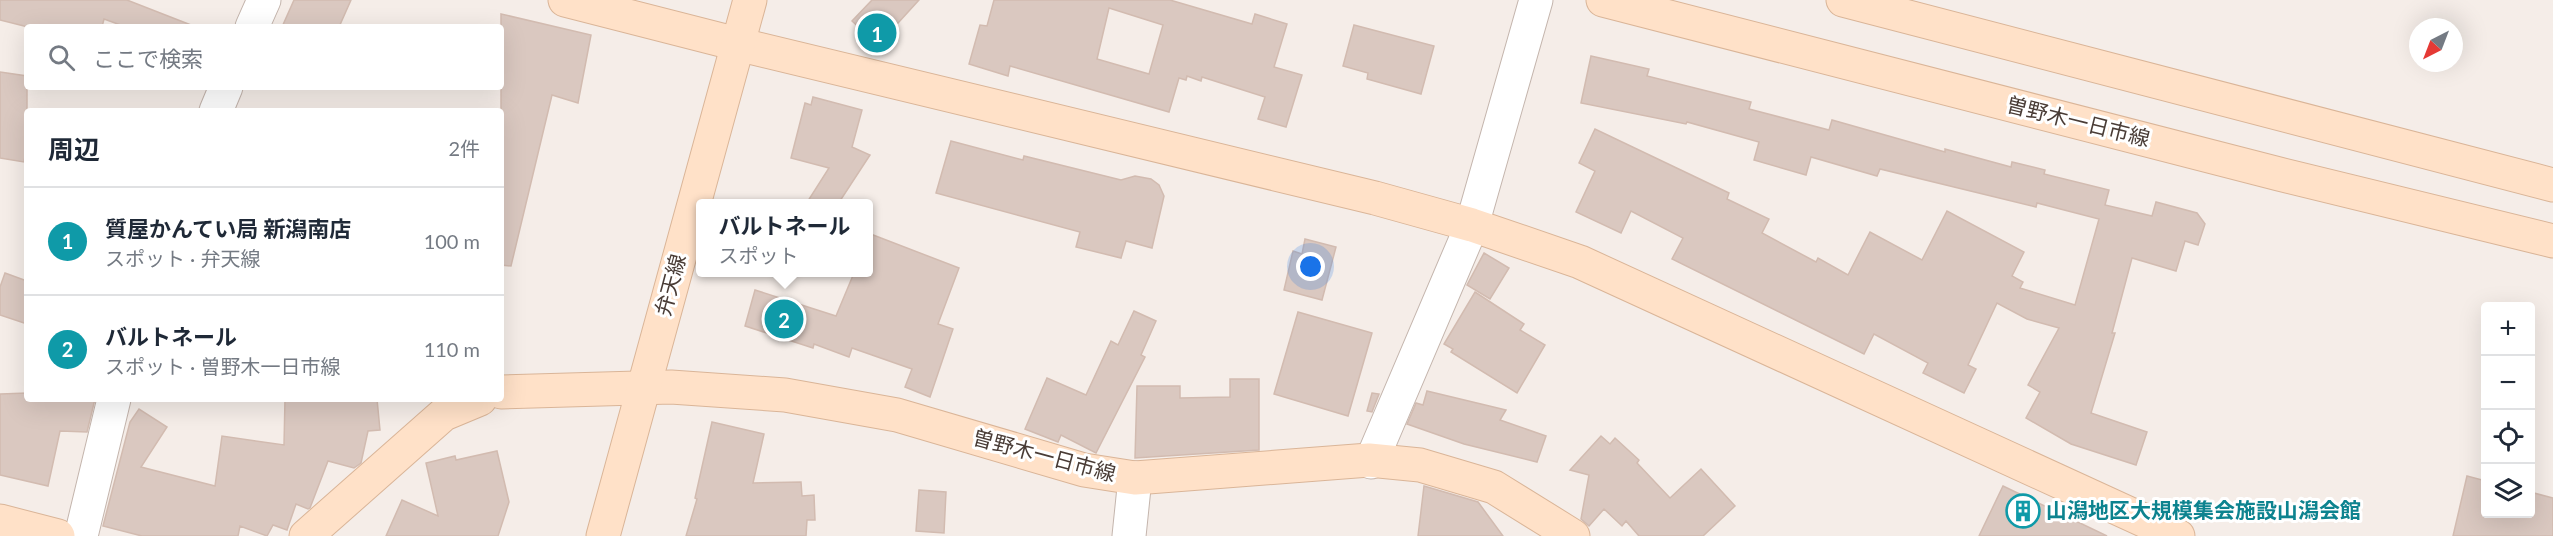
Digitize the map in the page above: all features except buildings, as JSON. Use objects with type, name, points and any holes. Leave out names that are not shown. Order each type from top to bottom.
[{"type":"main road","points":[[564,0],[1363,195],[1473,225],[1580,262],[2178,536]]},
{"type":"main road","name":"弁天線","points":[[603,536],[750,0]]},
{"type":"main road","name":"曽野木一日市線","points":[[1603,0],[2279,174],[2553,241]]},
{"type":"main road","points":[[1843,0],[2553,185]]},
{"type":"main road","name":"曽野木一日市線","points":[[504,392],[671,387],[785,395],[897,415],[1083,470],[1135,478],[1369,460],[1420,465],[1494,487],[1573,536]]},
{"type":"main road","points":[[306,536],[444,414],[473,402]]},
{"type":"main road","points":[[0,521],[57,536]]},
{"type":"street","points":[[253,24],[264,0]]},
{"type":"street","points":[[1371,462],[1473,225],[1536,0]]},
{"type":"street","points":[[217,108],[225,90]]},
{"type":"street","points":[[81,536],[113,402]]},
{"type":"street","points":[[1129,536],[1135,478]]},
{"type":"place","name":"質屋かんてい局 新潟南店","points":[[877,33]]},
{"type":"place","name":"バルトネール","points":[[784,319]]},
{"type":"place","name":"山潟地区大規模集会施設山潟会館","points":[[2023,511]]}]
